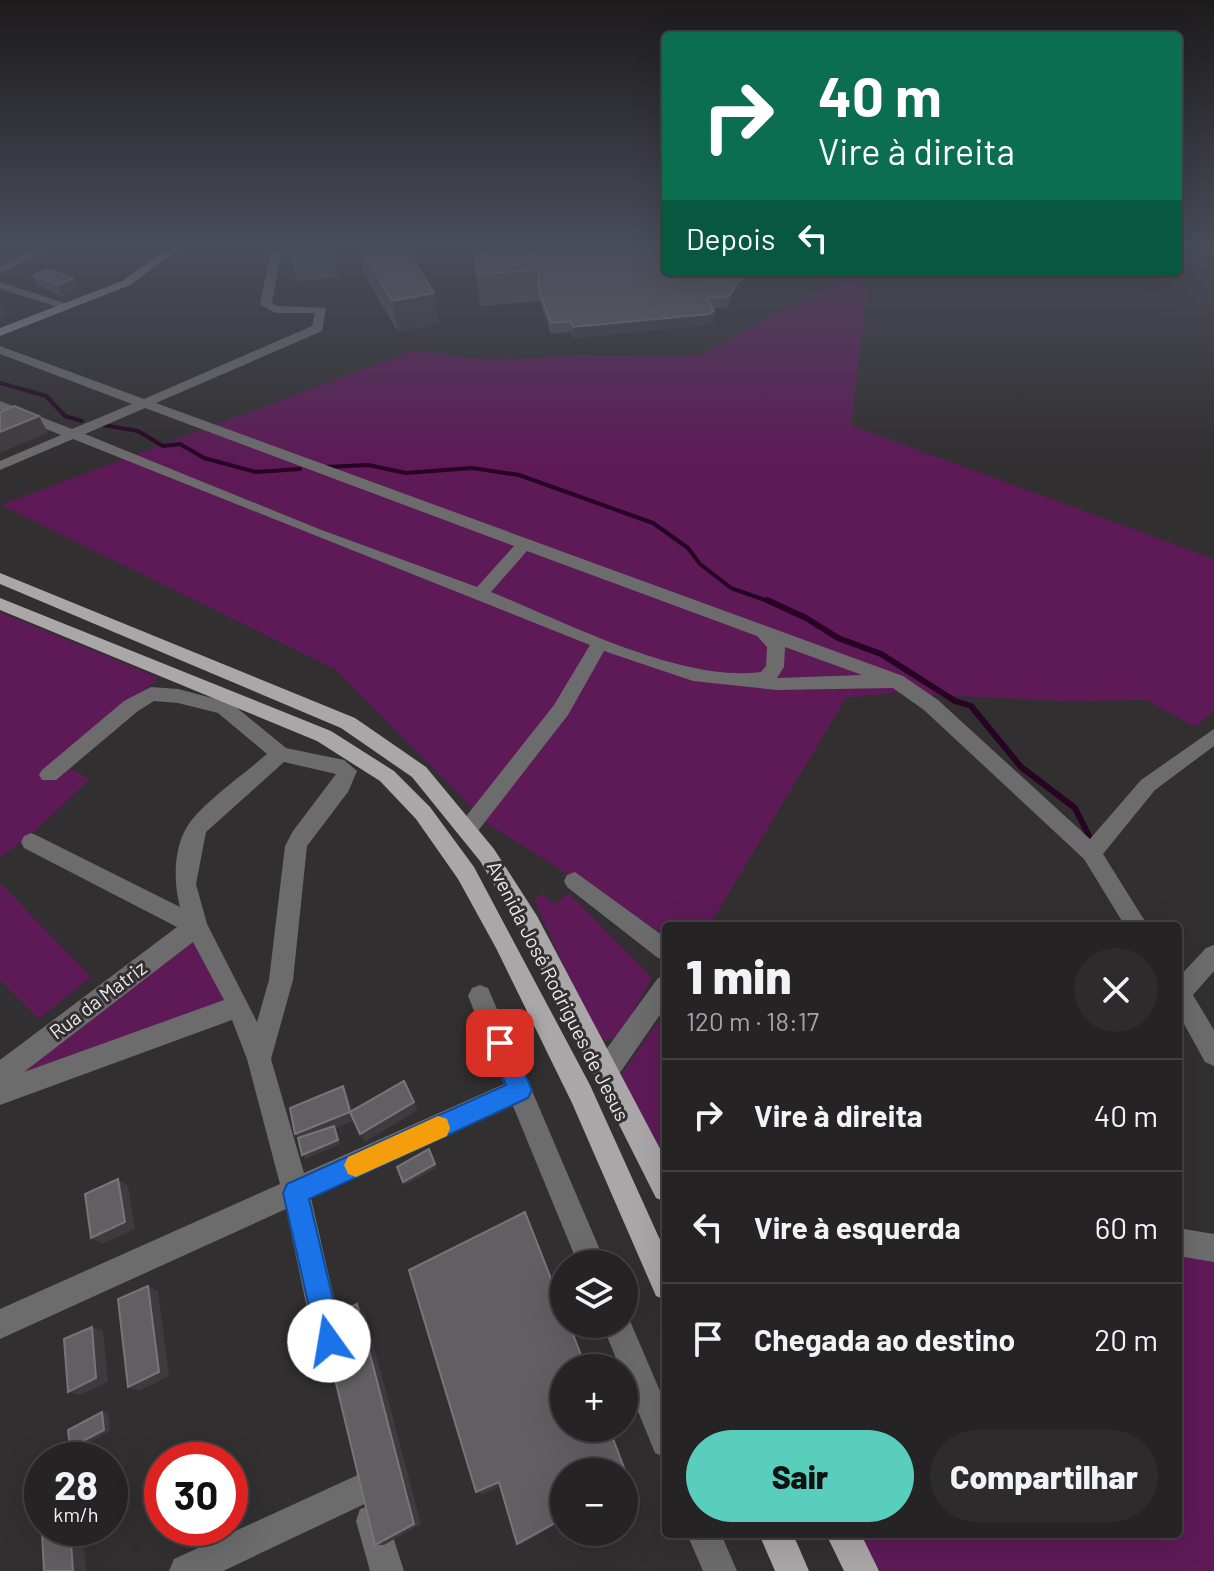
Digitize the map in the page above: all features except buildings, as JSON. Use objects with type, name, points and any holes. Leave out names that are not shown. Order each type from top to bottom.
[{"type":"main road","points":[[0,324],[19,317]]},
{"type":"main road","points":[[0,332],[38,317]]},
{"type":"main road","name":"Avenida José Rodrigues de Jesus","points":[[0,578],[348,723],[419,772],[487,855],[529,923],[662,1180]]},
{"type":"main road","name":"Avenida José Rodrigues de Jesus","points":[[0,604],[228,703],[324,736],[387,776],[423,813],[466,873],[504,941],[581,1094],[662,1277]]},
{"type":"main road","points":[[778,1538],[792,1571]]},
{"type":"main road","points":[[845,1538],[862,1571]]},
{"type":"street","points":[[0,466],[320,326],[321,317]]},
{"type":"street","points":[[0,350],[765,635],[897,681],[931,705],[1091,853],[1134,922]]},
{"type":"street","points":[[0,405],[313,532],[480,594],[600,643],[693,675],[740,682],[833,684],[897,681]]},
{"type":"street","points":[[480,594],[523,545]]},
{"type":"street","points":[[740,682],[767,678],[775,667],[776,645],[765,635]]},
{"type":"street","points":[[467,830],[561,710],[600,643]]},
{"type":"street","points":[[49,775],[143,697],[151,694],[228,703],[280,754],[337,765],[347,771],[341,786],[296,846],[281,980],[259,1059]]},
{"type":"street","points":[[1091,853],[1148,785],[1214,736]]},
{"type":"street","points":[[280,754],[198,827],[191,844],[185,884],[196,926],[239,1006],[259,1059],[296,1193],[338,1380]]},
{"type":"street","points":[[31,842],[196,926]]},
{"type":"street","points":[[575,881],[662,948]]},
{"type":"street","name":"Rua da Matriz","points":[[0,1075],[196,926]]},
{"type":"street","points":[[1182,988],[1214,955]]},
{"type":"street","points":[[606,1071],[662,992]]},
{"type":"street","points":[[480,996],[586,1250]]},
{"type":"street","points":[[1182,996],[1214,1054]]},
{"type":"street","points":[[0,1093],[239,1006]]},
{"type":"street","points":[[0,1324],[520,1090]]},
{"type":"street","points":[[1182,1243],[1214,1248]]},
{"type":"street","points":[[623,1338],[662,1432]]},
{"type":"street","points":[[186,1571],[359,1473],[387,1571]]},
{"type":"street","points":[[706,1538],[720,1571]]},
{"type":"shaded area","points":[[771,317],[864,317],[851,425],[1214,559],[1214,711],[1195,727],[1146,700],[1067,701],[891,693],[846,698],[711,922],[662,922],[662,933],[488,824],[335,669],[1,505],[412,351],[493,360],[581,355],[699,356]]},
{"type":"shaded area","points":[[0,612],[159,678],[56,762],[90,779],[36,830],[0,858]]},
{"type":"shaded area","points":[[0,883],[91,977],[39,1019],[0,980]]},
{"type":"shaded area","points":[[569,893],[652,978],[621,1033],[600,1044],[534,900],[542,894],[555,904]]},
{"type":"shaded area","points":[[192,935],[229,1004],[0,1081],[0,1076]]},
{"type":"shaded area","points":[[662,1018],[662,1179],[614,1086]]},
{"type":"shaded area","points":[[1182,1248],[1214,1253],[1214,1571],[863,1571],[846,1538],[1182,1538]]},
{"type":"waterway","points":[[0,383],[46,396],[65,416],[82,421]]},
{"type":"waterway","points":[[103,425],[138,431],[163,446],[180,444],[204,458],[256,472],[300,469]]},
{"type":"waterway","points":[[326,467],[368,465],[406,473],[472,468],[519,475],[653,523],[688,548],[700,564],[731,588],[771,602]]},
{"type":"waterway","points":[[767,600],[806,618],[838,638],[881,654],[955,701],[971,706],[1021,767],[1075,808],[1090,838]]},
{"type":"slow traffic","points":[[356,1165],[438,1128]]},
{"type":"route","points":[[329,1341],[296,1193],[520,1090],[500,1043]]}]
